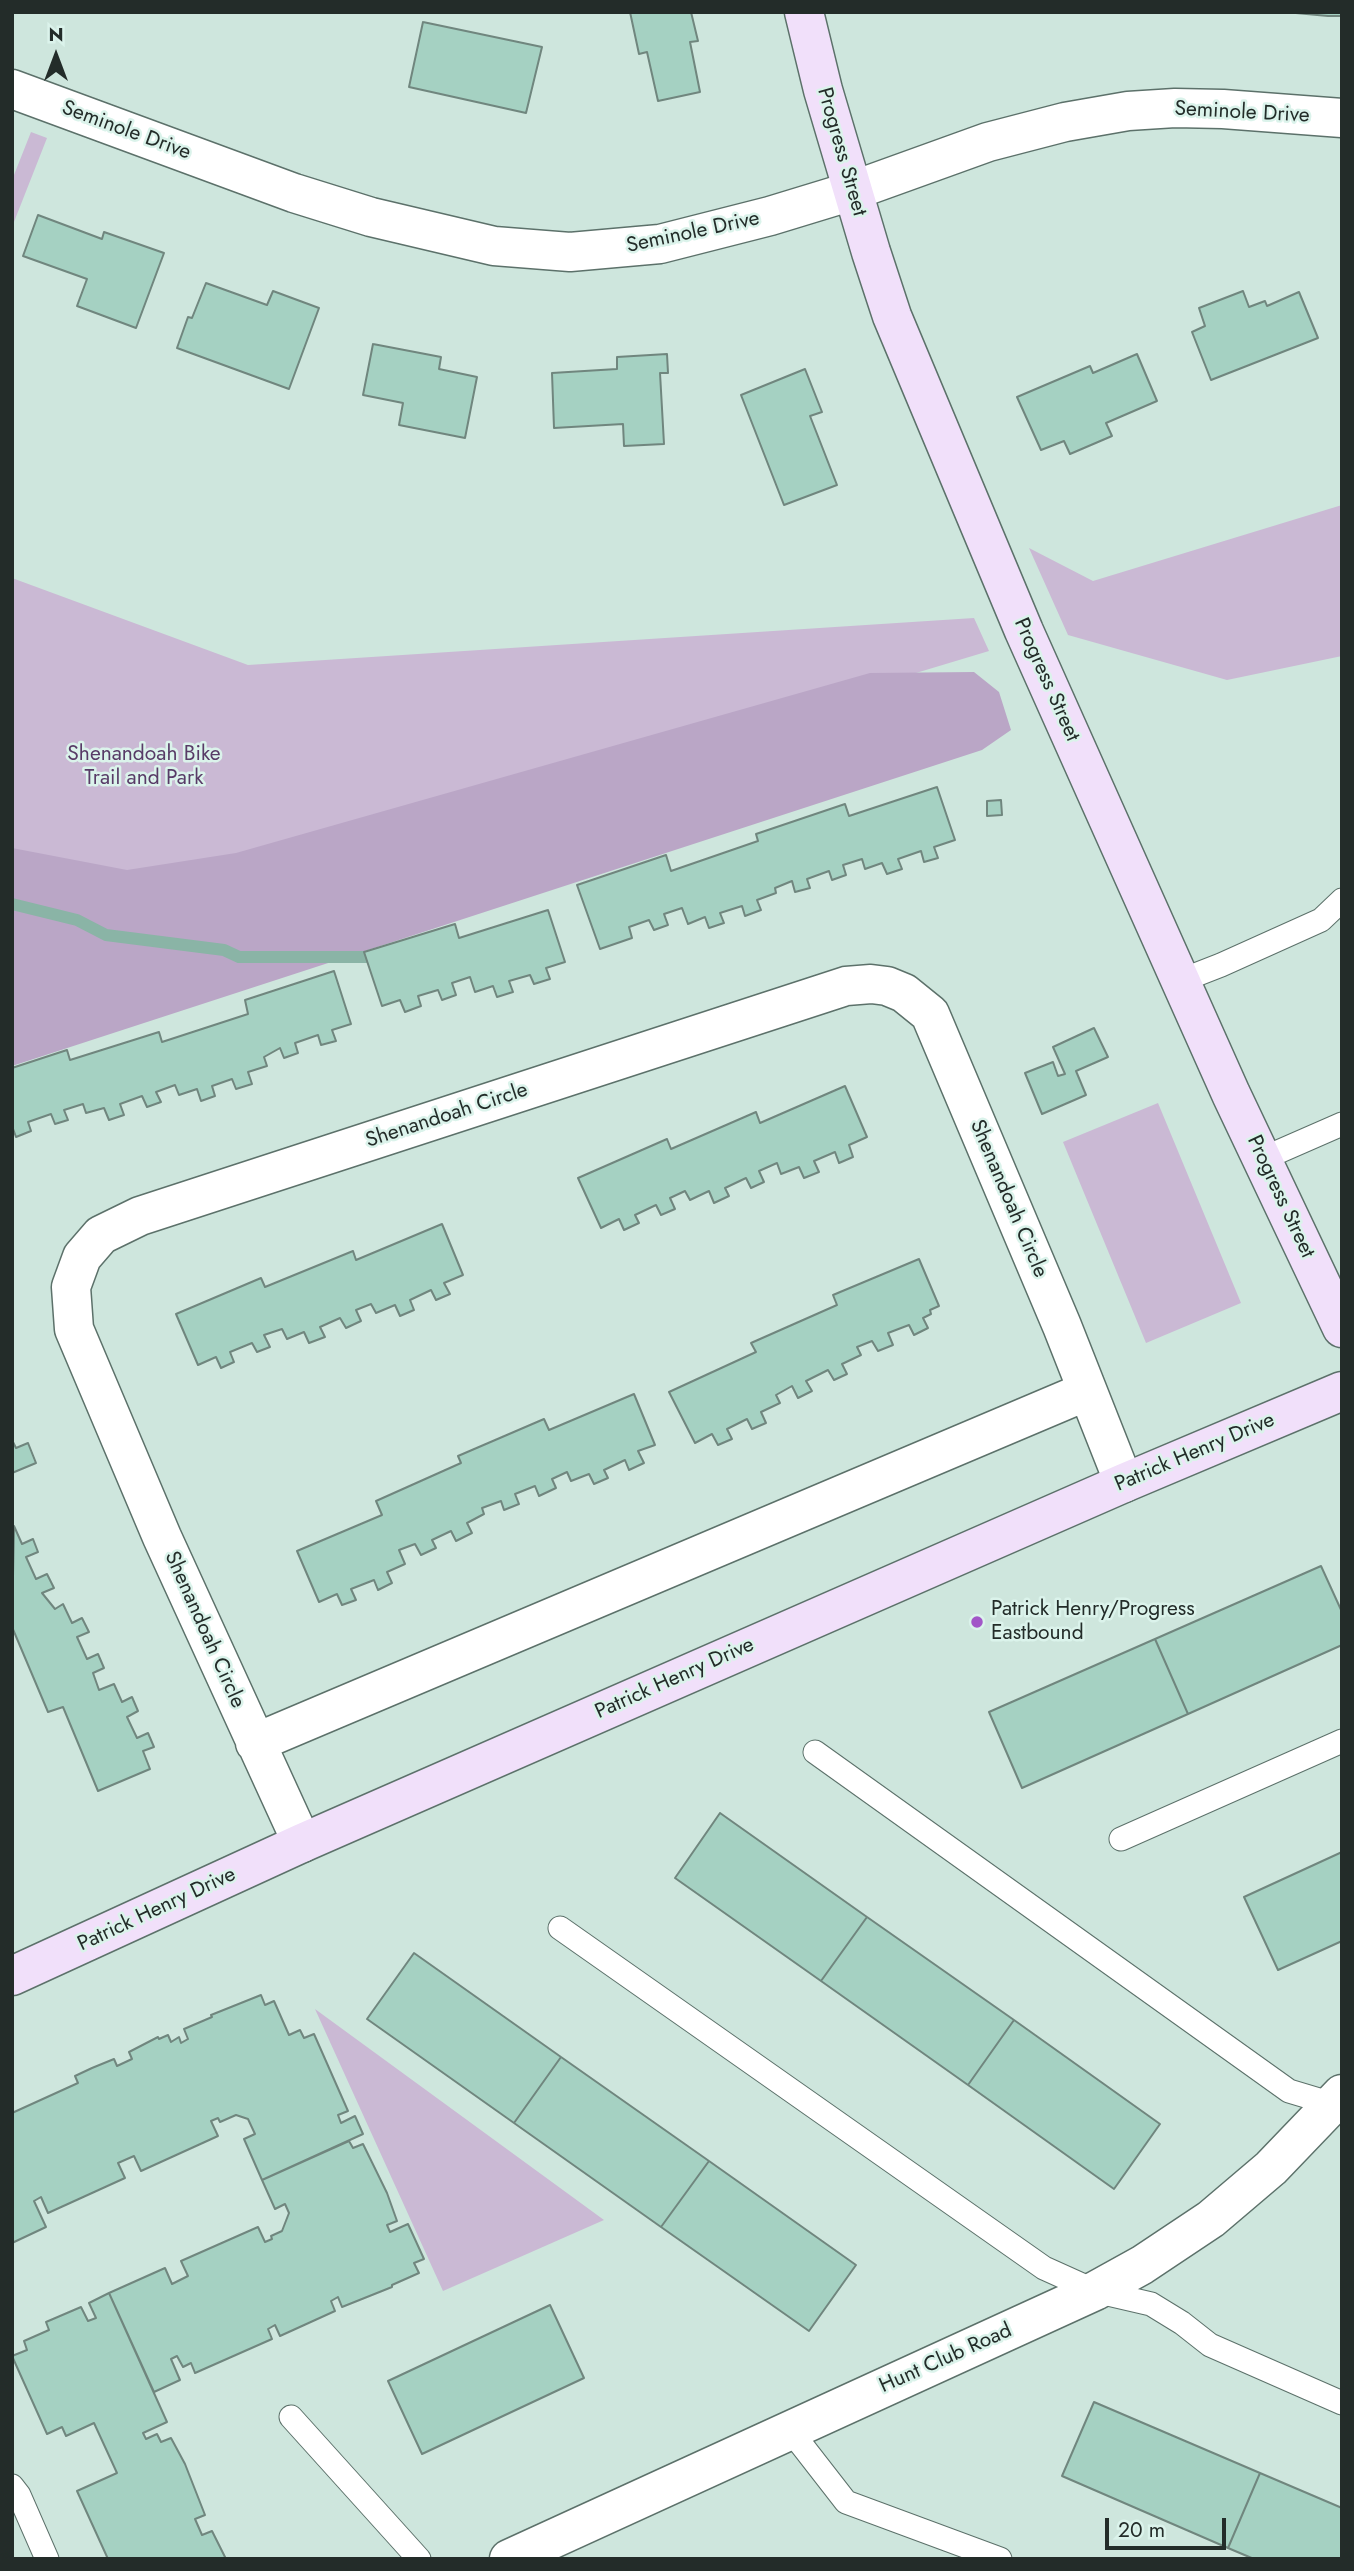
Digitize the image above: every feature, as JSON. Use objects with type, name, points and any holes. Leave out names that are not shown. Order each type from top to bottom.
[{"type":"main road","name":"Progress Street","points":[[804,12],[852,191],[892,316],[964,492],[1180,981],[1342,1328]]},
{"type":"main road","name":"Patrick Henry Drive","points":[[12,1976],[302,1843],[1124,1483],[1342,1391]]},
{"type":"street","name":"Seminole Drive","points":[[12,89],[294,193],[372,217],[494,246],[569,252],[660,244],[770,216],[852,191],[1019,133],[1065,121],[1128,111],[1175,108],[1342,118]]},
{"type":"street","name":"Shenandoah Circle","points":[[302,1843],[162,1537],[74,1329],[71,1287],[82,1257],[101,1235],[140,1216],[846,986],[887,986],[904,993],[930,1014],[1124,1483]]},
{"type":"street","points":[[255,1743],[1087,1391]]},
{"type":"street","name":"Hunt Club Road","points":[[509,2559],[553,2550],[790,2430],[1096,2291],[1142,2265],[1211,2219],[1272,2168],[1339,2102]]},
{"type":"lane","points":[[1180,981],[1321,920],[1342,900]]},
{"type":"lane","points":[[1262,1159],[1342,1124]]},
{"type":"lane","points":[[1121,1839],[1342,1741]]},
{"type":"lane","points":[[815,1752],[1289,2091],[1339,2102]]},
{"type":"lane","points":[[560,1928],[1044,2268],[1096,2291],[1151,2304],[1210,2345],[1342,2403]]},
{"type":"lane","points":[[291,2417],[419,2559]]},
{"type":"lane","points":[[790,2430],[846,2502],[1000,2559]]},
{"type":"lane","points":[[12,2486],[19,2495],[47,2559]]},
{"type":"green space","points":[[31,132],[47,138],[12,227],[12,180]]},
{"type":"green space","points":[[1342,505],[1342,656],[1227,680],[1068,635],[1029,548],[1093,581]]},
{"type":"green space","name":"Shenandoah Bike Trail and Park","points":[[12,578],[248,665],[974,618],[989,651],[12,945]]},
{"type":"green space","points":[[1158,1103],[1241,1303],[1146,1343],[1063,1142]]},
{"type":"green space","points":[[315,2009],[604,2220],[443,2291]]},
{"type":"shaded area","points":[[974,672],[999,692],[1011,730],[982,750],[12,1066],[12,848],[127,870],[236,853],[870,673]]},
{"type":"building","points":[[630,12],[691,12],[698,41],[690,42],[700,92],[658,101],[647,52],[639,54]]},
{"type":"building","points":[[1285,12],[1342,12],[1342,16],[1328,16]]},
{"type":"building","points":[[423,22],[542,47],[526,113],[409,87]]},
{"type":"building","points":[[38,215],[102,239],[104,232],[164,253],[136,328],[77,306],[87,279],[23,256]]},
{"type":"building","points":[[206,283],[267,305],[273,291],[319,308],[289,389],[177,348],[188,317],[192,318]]},
{"type":"building","points":[[1243,291],[1249,307],[1265,301],[1267,306],[1299,292],[1318,338],[1211,380],[1192,332],[1205,326],[1199,308]]},
{"type":"building","points":[[373,344],[441,357],[439,369],[477,377],[465,438],[399,425],[403,403],[363,395]]},
{"type":"building","points":[[667,354],[668,373],[660,373],[664,444],[624,446],[623,424],[554,428],[552,373],[617,369],[617,357]]},
{"type":"building","points":[[1137,354],[1157,401],[1106,423],[1112,436],[1070,454],[1064,441],[1041,450],[1017,397],[1090,366],[1093,373]]},
{"type":"building","points":[[805,369],[822,412],[810,416],[837,485],[784,505],[741,395]]},
{"type":"building","points":[[937,787],[955,840],[934,847],[938,858],[924,862],[921,851],[898,859],[902,869],[887,874],[882,863],[865,869],[862,859],[843,865],[846,875],[832,880],[829,871],[807,879],[810,888],[795,892],[792,881],[775,888],[776,893],[757,900],[761,910],[745,916],[742,906],[720,913],[724,923],[709,928],[705,917],[688,924],[682,908],[664,914],[668,925],[654,930],[649,920],[629,927],[632,938],[600,949],[577,885],[666,855],[671,871],[758,841],[756,834],[845,804],[849,816]]},
{"type":"building","points":[[1001,800],[1002,815],[987,816],[987,801]]},
{"type":"building","points":[[548,910],[565,962],[546,968],[550,979],[534,984],[530,975],[509,981],[513,992],[497,997],[493,986],[475,992],[470,977],[452,983],[456,995],[442,1000],[438,990],[418,996],[421,1006],[405,1012],[400,1000],[382,1006],[364,952],[455,924],[459,938]]},
{"type":"building","points":[[334,971],[351,1024],[332,1030],[336,1041],[321,1045],[318,1035],[295,1043],[298,1053],[284,1058],[280,1048],[264,1057],[267,1066],[248,1072],[252,1084],[236,1089],[232,1079],[212,1086],[215,1096],[201,1101],[197,1089],[179,1095],[175,1085],[156,1092],[161,1102],[147,1107],[142,1096],[120,1104],[124,1115],[109,1120],[104,1108],[86,1113],[83,1104],[64,1110],[68,1120],[55,1124],[51,1114],[28,1122],[31,1131],[16,1137],[12,1126],[12,1068],[67,1050],[70,1060],[159,1032],[162,1042],[248,1014],[245,1000]]},
{"type":"building","points":[[1094,1028],[1108,1057],[1076,1071],[1086,1095],[1042,1114],[1025,1073],[1053,1062],[1058,1076],[1065,1074],[1053,1047]]},
{"type":"building","points":[[845,1086],[867,1137],[849,1145],[853,1157],[839,1163],[835,1152],[814,1161],[819,1172],[804,1178],[799,1167],[781,1174],[777,1163],[759,1171],[764,1182],[751,1188],[746,1178],[725,1188],[729,1196],[714,1203],[709,1191],[690,1200],[685,1191],[670,1198],[675,1209],[661,1215],[656,1205],[635,1215],[639,1223],[624,1230],[619,1219],[601,1228],[578,1178],[667,1139],[671,1149],[756,1112],[760,1123]]},
{"type":"building","points":[[442,1224],[463,1275],[444,1283],[450,1294],[436,1300],[431,1290],[410,1300],[414,1310],[400,1316],[395,1305],[376,1313],[371,1304],[356,1310],[361,1321],[346,1328],[340,1318],[320,1327],[325,1337],[309,1343],[304,1332],[287,1339],[282,1329],[264,1335],[270,1347],[257,1352],[252,1343],[230,1352],[234,1362],[221,1368],[216,1357],[198,1365],[176,1314],[261,1278],[265,1287],[353,1251],[356,1260]]},
{"type":"building","points":[[919,1259],[939,1306],[930,1310],[931,1314],[923,1318],[928,1328],[914,1335],[909,1325],[888,1333],[893,1345],[878,1351],[872,1341],[857,1347],[861,1355],[842,1364],[847,1374],[834,1380],[828,1370],[806,1381],[812,1391],[798,1398],[792,1386],[776,1395],[780,1403],[761,1412],[766,1423],[752,1429],[747,1419],[727,1429],[732,1439],[718,1445],[712,1434],[695,1443],[669,1392],[756,1352],[751,1343],[837,1305],[833,1295]]},
{"type":"building","points":[[634,1394],[655,1445],[638,1451],[644,1463],[629,1470],[625,1460],[604,1470],[608,1478],[594,1484],[589,1474],[571,1481],[567,1472],[552,1479],[556,1488],[539,1496],[535,1486],[515,1494],[519,1504],[504,1510],[501,1501],[482,1508],[484,1514],[467,1523],[472,1533],[456,1541],[451,1531],[432,1540],[436,1548],[421,1555],[415,1544],[399,1550],[405,1564],[387,1572],[392,1583],[378,1590],[374,1580],[351,1589],[356,1600],[342,1605],[337,1594],[319,1602],[297,1551],[382,1515],[376,1501],[461,1463],[458,1456],[544,1419],[549,1430]]},
{"type":"building","points":[[12,1440],[16,1448],[28,1443],[36,1463],[12,1473]]},
{"type":"building","points":[[14,1526],[22,1544],[33,1539],[38,1552],[26,1557],[36,1579],[47,1574],[54,1588],[42,1593],[55,1609],[63,1604],[72,1623],[82,1618],[89,1632],[77,1637],[87,1659],[98,1654],[104,1668],[93,1673],[99,1690],[114,1684],[122,1702],[132,1697],[138,1711],[127,1717],[137,1738],[148,1733],[154,1747],[143,1751],[150,1769],[98,1791],[63,1707],[48,1712],[12,1627]]},
{"type":"building","points":[[1321,1566],[1342,1612],[1342,1645],[1188,1714],[1155,1639]]},
{"type":"building","points":[[1155,1639],[1188,1714],[1022,1788],[989,1712]]},
{"type":"building","points":[[720,1813],[867,1917],[821,1981],[675,1878]]},
{"type":"building","points":[[1342,1852],[1342,1941],[1278,1970],[1244,1897]]},
{"type":"building","points":[[867,1917],[1014,2020],[968,2085],[821,1981]]},
{"type":"building","points":[[414,1953],[561,2057],[514,2123],[367,2019]]},
{"type":"building","points":[[261,1995],[265,2005],[274,2001],[289,2035],[300,2030],[304,2038],[314,2034],[348,2111],[338,2115],[341,2123],[355,2116],[363,2134],[262,2180],[244,2139],[255,2134],[248,2119],[236,2115],[220,2122],[218,2118],[211,2121],[218,2136],[141,2171],[134,2156],[118,2163],[125,2178],[48,2213],[41,2197],[34,2201],[46,2227],[12,2243],[12,2113],[78,2083],[75,2076],[92,2068],[114,2059],[117,2066],[132,2059],[129,2052],[158,2037],[159,2039],[168,2035],[171,2042],[179,2037],[181,2043],[188,2039],[184,2029]]},
{"type":"building","points":[[1014,2020],[1160,2124],[1114,2189],[968,2085]]},
{"type":"building","points":[[561,2057],[709,2161],[661,2227],[514,2123]]},
{"type":"building","points":[[349,2141],[353,2148],[363,2144],[387,2193],[397,2221],[387,2225],[390,2232],[408,2224],[424,2259],[414,2263],[419,2273],[342,2307],[338,2297],[331,2301],[335,2311],[280,2336],[275,2325],[268,2329],[272,2339],[195,2373],[191,2363],[183,2367],[177,2356],[171,2359],[180,2380],[154,2392],[109,2293],[165,2268],[172,2284],[188,2276],[181,2261],[258,2227],[265,2242],[272,2239],[271,2236],[282,2231],[289,2213],[285,2204],[275,2209],[262,2180]]},
{"type":"building","points":[[709,2161],[856,2265],[809,2331],[661,2227]]},
{"type":"building","points":[[109,2293],[167,2422],[143,2433],[146,2439],[157,2434],[161,2442],[171,2438],[185,2464],[205,2515],[195,2519],[202,2535],[212,2531],[226,2559],[108,2559],[77,2491],[117,2473],[94,2423],[66,2436],[62,2427],[47,2434],[12,2356],[27,2350],[24,2341],[49,2330],[46,2322],[81,2307],[88,2321],[96,2318],[89,2303]]},
{"type":"building","points":[[550,2305],[584,2378],[422,2454],[388,2381]]},
{"type":"building","points":[[1094,2402],[1260,2473],[1228,2548],[1062,2476]]},
{"type":"building","points":[[1260,2473],[1342,2508],[1342,2559],[1254,2559],[1228,2548]]},
{"type":"waterway","points":[[12,904],[77,920],[106,935],[224,950],[239,957],[380,957]]},
{"type":"place","name":"Patrick Henry/Progress Eastbound","points":[[977,1622]]}]
